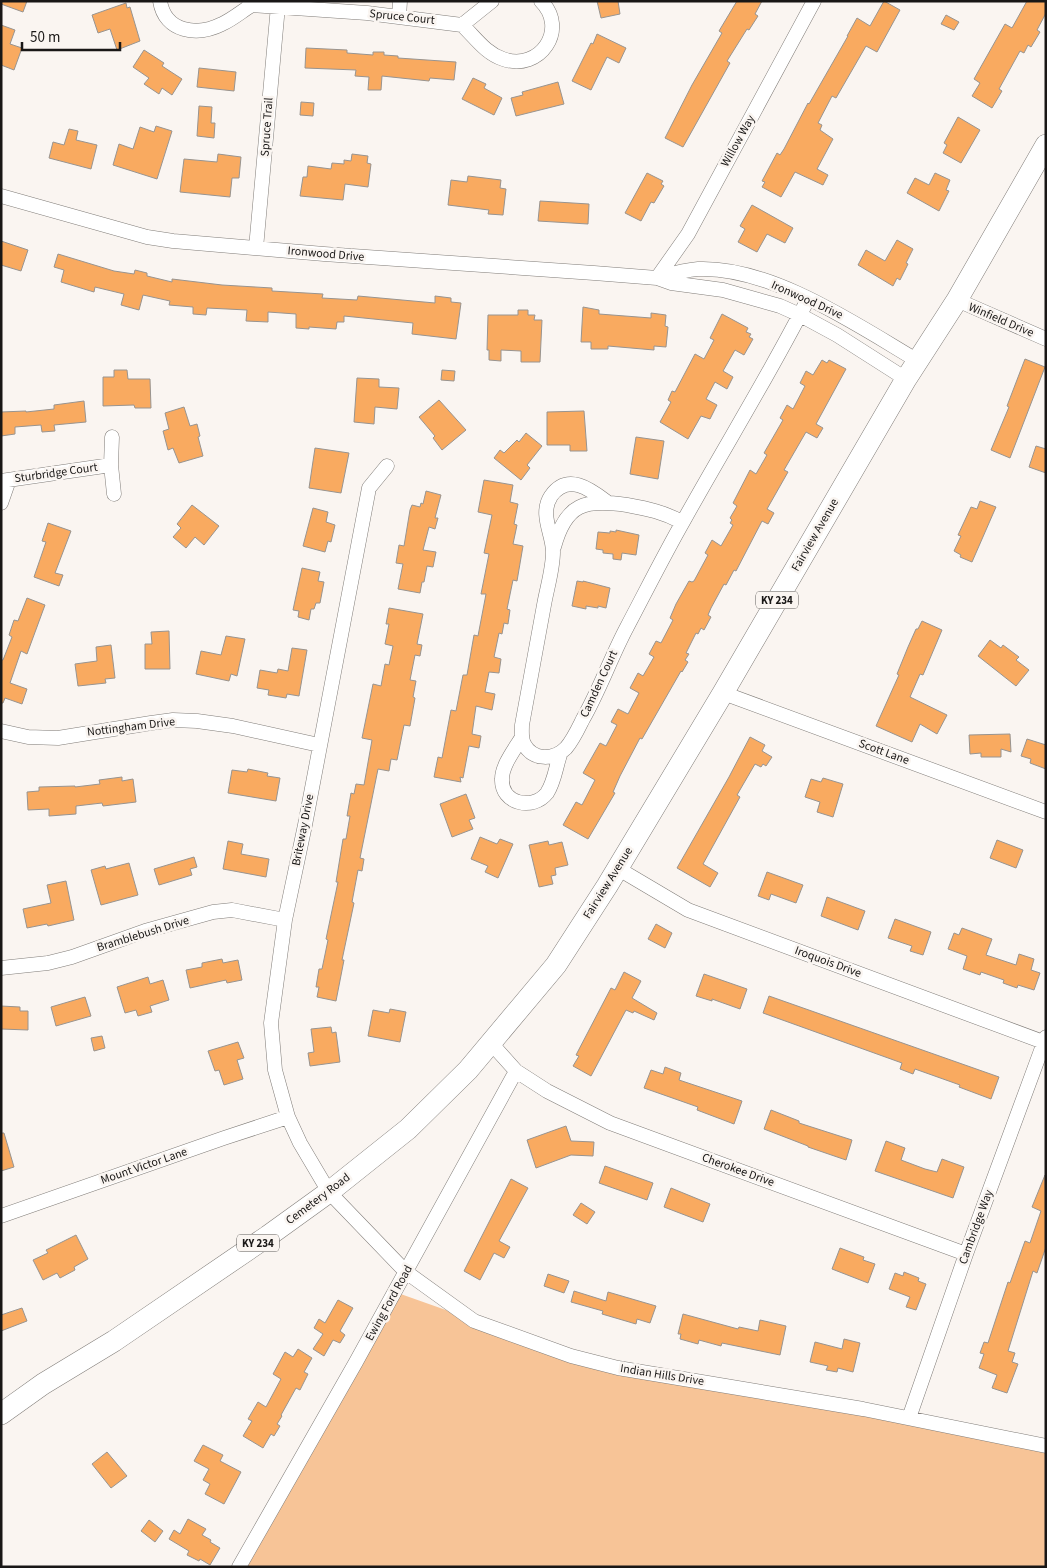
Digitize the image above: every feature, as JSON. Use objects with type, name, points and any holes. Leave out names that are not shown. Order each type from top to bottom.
[{"type":"main road","name":"Fairview Avenue","points":[[490,1042],[556,965],[618,868],[723,693],[906,379],[956,300],[1046,145]]},
{"type":"main road","name":"Cemetery Road","points":[[1,1414],[43,1384],[114,1340],[268,1236],[329,1192],[408,1129],[468,1070],[490,1042]]},
{"type":"street","points":[[160,1],[165,16],[171,23],[179,28],[195,31],[223,24],[251,3]]},
{"type":"street","points":[[399,17],[400,1]]},
{"type":"street","points":[[492,1],[462,25],[486,50],[498,57],[513,62],[528,60],[541,53],[545,48],[551,33],[551,17],[541,1]]},
{"type":"street","name":"Willow Way","points":[[657,278],[688,234],[814,1]]},
{"type":"street","name":"Spruce Court","points":[[251,3],[462,25]]},
{"type":"street","name":"Spruce Trail","points":[[256,248],[278,6]]},
{"type":"street","name":"Ironwood Drive","points":[[1,196],[147,238],[657,278],[671,283],[739,294],[780,306],[800,315],[837,335],[906,379]]},
{"type":"street","name":"Ironwood Drive","points":[[657,278],[682,271],[700,269],[733,272],[785,288],[836,312],[918,361]]},
{"type":"street","name":"Camden Court","points":[[522,737],[505,769],[502,781],[506,794],[512,799],[525,804],[540,800],[545,794],[552,781],[561,752],[572,739],[598,692],[613,653],[682,522],[808,299]]},
{"type":"street","name":"Winfield Drive","points":[[956,300],[1046,338]]},
{"type":"street","points":[[112,437],[111,465],[114,494]]},
{"type":"street","name":"Sturbridge Court","points":[[5,481],[111,465]]},
{"type":"street","name":"Briteway Drive","points":[[329,1192],[300,1144],[288,1117],[275,1070],[271,1030],[272,1008],[285,920],[369,488],[387,466]]},
{"type":"street","points":[[1,503],[5,481]]},
{"type":"street","points":[[553,552],[546,514],[549,500],[554,493],[565,486],[578,485],[587,488],[607,502]]},
{"type":"street","points":[[561,752],[550,757],[536,755],[527,748],[522,737],[522,725],[553,552],[560,527],[572,512],[588,504],[607,502],[665,513],[682,522]]},
{"type":"street","name":"Scott Lane","points":[[723,693],[1046,812]]},
{"type":"street","name":"Nottingham Drive","points":[[1,731],[28,737],[58,738],[99,730],[173,720],[197,721],[233,726],[319,745]]},
{"type":"street","name":"Iroquois Drive","points":[[618,868],[688,910],[1045,1041]]},
{"type":"street","name":"Bramblebush Drive","points":[[1,968],[24,967],[64,959],[145,931],[213,912],[232,910],[285,920]]},
{"type":"street","name":"Cambridge Way","points":[[909,1418],[966,1254],[1045,1041]]},
{"type":"street","points":[[490,1042],[516,1071]]},
{"type":"street","name":"Cherokee Drive","points":[[516,1071],[547,1091],[610,1123],[966,1254]]},
{"type":"street","name":"Ewing Ford Road","points":[[239,1567],[406,1272],[516,1071]]},
{"type":"street","name":"Mount Victor Lane","points":[[1,1216],[288,1117]]},
{"type":"street","name":"Indian Hills Drive","points":[[329,1192],[406,1272],[474,1321],[571,1356],[598,1364],[863,1408],[1046,1446]]},
{"type":"shaded area","points":[[395,1292],[598,1364],[1046,1449],[1046,1567],[241,1567]]},
{"type":"building","points":[[1,1],[27,1],[23,12],[1,4]]},
{"type":"building","points":[[597,1],[618,1],[620,14],[601,18]]},
{"type":"building","points":[[737,1],[762,1],[755,14],[758,16],[749,30],[747,29],[727,61],[730,63],[683,147],[665,138],[692,85],[722,33],[719,31]]},
{"type":"building","points":[[884,1],[900,10],[877,52],[866,46],[836,98],[832,96],[818,123],[822,125],[820,130],[833,139],[817,169],[828,175],[823,185],[795,172],[781,197],[762,187],[765,182],[762,181],[777,153],[780,155],[784,149],[857,18],[870,26]]},
{"type":"building","points":[[1027,1],[1046,1],[1046,13],[1037,30],[1040,32],[1031,47],[1028,45],[1024,53],[1020,51],[999,89],[1002,91],[992,108],[972,96],[980,83],[974,79],[1005,24],[1012,28]]},
{"type":"building","points":[[126,3],[127,8],[130,7],[140,41],[117,50],[110,29],[98,33],[92,15]]},
{"type":"building","points":[[946,15],[959,22],[954,30],[941,24]]},
{"type":"building","points":[[1,25],[15,30],[10,44],[22,48],[14,70],[1,65]]},
{"type":"building","points":[[597,34],[626,48],[619,63],[607,57],[591,90],[572,81]]},
{"type":"building","points":[[306,48],[347,50],[347,53],[373,55],[373,52],[384,52],[384,55],[398,56],[398,58],[456,62],[454,80],[430,78],[429,81],[382,76],[381,90],[368,90],[369,77],[355,76],[356,70],[305,68]]},
{"type":"building","points":[[144,50],[164,63],[162,66],[182,79],[172,95],[162,88],[159,94],[144,84],[149,78],[133,67]]},
{"type":"building","points":[[199,68],[236,72],[234,91],[197,87]]},
{"type":"building","points":[[473,78],[486,84],[484,88],[502,98],[494,115],[462,99]]},
{"type":"building","points":[[558,82],[564,104],[516,116],[511,98],[523,95],[522,92]]},
{"type":"building","points":[[301,102],[314,103],[313,116],[300,115]]},
{"type":"building","points":[[199,106],[212,107],[211,123],[215,123],[214,138],[197,136]]},
{"type":"building","points":[[958,117],[980,130],[961,163],[943,153],[947,145],[944,143]]},
{"type":"building","points":[[156,126],[172,131],[157,179],[113,165],[119,144],[133,149],[140,127],[154,132]]},
{"type":"building","points":[[69,129],[78,131],[76,140],[97,145],[91,169],[49,158],[53,142],[64,145]]},
{"type":"building","points":[[218,154],[241,157],[239,178],[232,178],[230,197],[180,192],[184,159],[217,162]]},
{"type":"building","points":[[352,154],[368,156],[367,163],[371,164],[368,187],[345,184],[343,200],[300,196],[303,177],[307,177],[308,166],[331,169],[332,163],[344,164],[344,160],[351,161]]},
{"type":"building","points":[[647,173],[663,181],[661,184],[664,186],[654,203],[651,202],[641,221],[625,213]]},
{"type":"building","points":[[935,173],[950,180],[946,190],[949,191],[939,211],[907,193],[915,178],[929,185]]},
{"type":"building","points":[[468,176],[501,180],[500,188],[506,189],[503,215],[488,214],[489,210],[448,205],[451,180],[467,182]]},
{"type":"building","points":[[540,201],[589,204],[588,224],[538,221]]},
{"type":"building","points":[[752,205],[793,228],[785,243],[767,234],[757,252],[738,242],[745,229],[740,226]]},
{"type":"building","points":[[897,240],[913,249],[900,280],[897,278],[893,286],[858,265],[866,250],[885,261]]},
{"type":"building","points":[[1,241],[28,250],[21,271],[1,265]]},
{"type":"building","points":[[58,254],[114,271],[134,274],[135,270],[147,273],[147,276],[172,282],[172,279],[272,288],[272,291],[323,294],[322,298],[357,300],[358,296],[435,303],[435,296],[451,298],[451,302],[461,303],[456,339],[412,334],[413,323],[344,316],[344,322],[337,322],[336,329],[309,327],[309,329],[296,328],[296,314],[268,312],[268,322],[246,321],[247,310],[207,308],[206,315],[193,314],[193,307],[169,305],[170,301],[143,295],[139,310],[121,305],[124,294],[95,287],[94,292],[61,282],[64,270],[54,267]]},
{"type":"building","points":[[583,307],[599,310],[599,314],[651,318],[651,313],[666,315],[665,326],[668,327],[666,347],[654,346],[654,350],[608,346],[608,349],[591,349],[591,342],[581,342]]},
{"type":"building","points":[[518,310],[528,310],[528,315],[535,315],[534,320],[542,320],[540,362],[521,362],[521,351],[501,350],[501,361],[489,360],[489,350],[487,350],[488,315],[518,315]]},
{"type":"building","points":[[722,314],[748,328],[746,332],[751,334],[749,337],[753,339],[744,355],[735,350],[723,371],[733,377],[727,389],[715,382],[706,399],[717,405],[710,419],[701,416],[688,439],[660,422],[671,402],[668,400],[672,391],[675,392],[695,354],[704,359],[714,340],[710,338]]},
{"type":"building","points":[[1025,359],[1045,367],[1010,458],[991,450],[1009,407],[1007,406]]},
{"type":"building","points":[[822,360],[827,363],[829,360],[846,369],[816,424],[823,428],[817,438],[806,432],[784,470],[788,472],[767,509],[774,513],[768,524],[762,521],[736,571],[734,570],[726,585],[724,584],[711,608],[708,615],[711,617],[704,630],[701,628],[698,634],[696,633],[686,653],[689,654],[685,660],[688,662],[642,739],[640,738],[620,776],[613,792],[615,793],[588,839],[563,825],[576,802],[582,805],[595,780],[583,773],[600,743],[606,746],[617,725],[611,722],[618,709],[628,714],[639,693],[630,688],[638,673],[643,676],[654,657],[649,654],[656,641],[661,643],[673,620],[670,618],[676,604],[689,581],[694,581],[708,555],[705,553],[712,540],[721,546],[733,525],[730,523],[732,520],[730,518],[737,506],[733,503],[750,470],[756,474],[767,455],[764,453],[783,420],[780,418],[787,405],[793,409],[805,386],[800,383],[806,371],[813,375]]},
{"type":"building","points":[[114,370],[127,370],[128,379],[150,379],[151,408],[135,408],[134,405],[103,406],[103,377],[114,377]]},
{"type":"building","points":[[442,370],[455,371],[454,381],[441,380]]},
{"type":"building","points":[[357,378],[379,379],[379,387],[399,388],[397,409],[375,407],[374,424],[354,422]]},
{"type":"building","points":[[439,400],[466,430],[442,450],[433,438],[435,436],[419,417]]},
{"type":"building","points":[[84,401],[86,422],[54,425],[55,431],[42,432],[41,425],[15,427],[15,434],[1,436],[1,412],[54,409],[54,405]]},
{"type":"building","points":[[184,407],[190,426],[197,424],[203,456],[179,463],[173,448],[168,450],[163,431],[169,429],[165,413]]},
{"type":"building","points":[[584,411],[587,451],[570,451],[570,445],[547,445],[547,412]]},
{"type":"building","points":[[526,433],[542,446],[527,465],[530,468],[521,480],[494,458],[500,450],[504,453],[517,440],[519,442]]},
{"type":"building","points":[[636,437],[664,441],[658,479],[630,474]]},
{"type":"building","points":[[1036,446],[1046,449],[1046,473],[1029,467]]},
{"type":"building","points":[[315,448],[349,453],[341,493],[309,488]]},
{"type":"building","points":[[484,480],[513,485],[510,502],[518,504],[514,524],[517,525],[513,544],[523,546],[517,581],[513,580],[507,609],[510,610],[508,624],[504,623],[502,634],[499,633],[494,657],[501,659],[499,673],[489,672],[485,692],[495,694],[492,710],[476,706],[472,734],[481,736],[479,748],[469,746],[463,778],[460,777],[461,782],[434,777],[438,757],[442,758],[451,710],[456,711],[463,675],[467,675],[474,635],[478,636],[486,594],[481,594],[489,554],[484,553],[492,515],[478,512]]},
{"type":"building","points":[[426,491],[441,495],[435,518],[438,518],[435,529],[429,527],[423,550],[436,552],[433,567],[427,566],[420,593],[398,589],[403,564],[396,563],[399,545],[404,546],[412,505],[420,507],[421,503],[423,504]]},
{"type":"building","points":[[980,501],[996,507],[972,562],[960,557],[961,555],[954,551],[961,536],[958,535],[971,507],[977,509]]},
{"type":"building","points":[[192,505],[219,526],[204,545],[195,537],[186,548],[173,537],[181,528],[177,524]]},
{"type":"building","points":[[313,508],[328,512],[326,522],[335,525],[331,542],[328,541],[325,552],[303,546]]},
{"type":"building","points":[[48,523],[71,531],[55,573],[63,575],[59,586],[34,577],[46,542],[42,541]]},
{"type":"building","points":[[616,530],[639,535],[636,555],[622,553],[621,560],[613,559],[613,554],[603,553],[603,550],[596,549],[598,532],[610,533],[610,531],[616,532]]},
{"type":"building","points":[[302,568],[320,572],[318,581],[324,582],[320,603],[316,603],[314,609],[311,609],[309,620],[298,617],[299,611],[293,610]]},
{"type":"building","points":[[577,581],[610,588],[606,608],[586,606],[586,609],[572,606]]},
{"type":"building","points":[[27,598],[45,605],[27,654],[21,651],[10,683],[27,689],[22,704],[5,698],[3,703],[1,703],[1,660],[3,660],[12,637],[9,635],[14,620],[18,621]]},
{"type":"building","points":[[389,608],[423,614],[417,644],[422,645],[420,656],[415,655],[410,680],[416,681],[413,697],[415,698],[410,726],[404,725],[397,760],[391,759],[389,771],[378,769],[360,858],[364,859],[362,871],[358,870],[352,902],[354,903],[342,960],[344,960],[336,1001],[317,997],[319,987],[316,987],[319,969],[322,969],[328,940],[326,939],[338,882],[336,882],[343,839],[346,839],[350,816],[347,816],[351,793],[354,794],[356,784],[364,785],[372,740],[362,738],[373,684],[381,686],[385,664],[389,665],[393,646],[385,644],[389,624],[386,624]]},
{"type":"building","points":[[922,621],[942,630],[923,675],[920,674],[910,697],[947,715],[937,734],[920,724],[912,742],[876,726],[899,675],[897,674],[908,647]]},
{"type":"building","points":[[169,631],[170,669],[145,669],[145,644],[152,644],[151,632]]},
{"type":"building","points":[[226,636],[245,639],[237,676],[231,674],[229,681],[196,674],[201,651],[221,655]]},
{"type":"building","points":[[990,640],[1001,648],[1003,645],[1019,657],[1016,660],[1029,670],[1016,686],[978,656]]},
{"type":"building","points":[[111,645],[115,678],[105,679],[106,683],[78,686],[75,664],[97,661],[96,647]]},
{"type":"building","points":[[292,648],[307,650],[299,696],[287,694],[286,698],[268,695],[269,690],[257,688],[260,670],[277,673],[278,669],[288,671]]},
{"type":"building","points":[[1010,734],[1011,752],[1001,749],[1001,757],[981,757],[981,753],[970,754],[969,735]]},
{"type":"building","points":[[750,737],[765,745],[762,751],[772,757],[766,766],[763,764],[761,767],[755,764],[737,795],[740,797],[703,864],[718,873],[710,887],[677,868]]},
{"type":"building","points":[[1027,739],[1046,745],[1046,769],[1030,763],[1031,759],[1021,756]]},
{"type":"building","points":[[248,769],[268,773],[267,776],[280,778],[276,801],[228,793],[232,770],[247,772]]},
{"type":"building","points":[[122,777],[122,781],[133,779],[136,802],[103,806],[102,803],[76,806],[76,814],[49,816],[49,809],[28,810],[27,792],[39,791],[39,787],[75,787],[100,784],[99,780]]},
{"type":"building","points":[[823,778],[843,784],[833,817],[817,812],[820,802],[805,797],[811,779],[821,782]]},
{"type":"building","points":[[466,794],[475,818],[469,820],[473,829],[452,837],[440,804]]},
{"type":"building","points":[[480,837],[497,844],[500,839],[513,844],[498,878],[485,872],[488,866],[471,859]]},
{"type":"building","points":[[997,840],[1023,850],[1016,868],[990,858]]},
{"type":"building","points":[[228,841],[243,844],[241,854],[269,859],[266,877],[223,869]]},
{"type":"building","points":[[548,841],[549,845],[562,842],[568,865],[555,868],[556,875],[551,876],[553,884],[539,887],[529,845]]},
{"type":"building","points":[[194,857],[197,867],[190,869],[192,875],[159,885],[154,869]]},
{"type":"building","points":[[129,863],[138,895],[101,905],[91,870],[105,866],[106,869]]},
{"type":"building","points":[[767,872],[803,885],[796,903],[771,894],[769,900],[758,896]]},
{"type":"building","points":[[66,881],[74,920],[48,926],[47,924],[27,928],[23,909],[51,903],[47,885]]},
{"type":"building","points":[[827,897],[865,911],[858,930],[821,916]]},
{"type":"building","points":[[895,919],[931,932],[923,955],[910,951],[912,946],[888,938]]},
{"type":"building","points":[[656,924],[672,933],[665,948],[648,939]]},
{"type":"building","points":[[962,928],[992,939],[986,955],[1016,965],[1019,954],[1034,959],[1031,970],[1040,973],[1034,990],[1018,985],[1017,988],[1003,983],[1004,980],[981,972],[980,975],[963,969],[967,956],[948,949],[954,933],[959,935]]},
{"type":"building","points":[[222,959],[223,963],[238,960],[242,980],[227,983],[226,980],[190,988],[186,970],[202,967],[202,963]]},
{"type":"building","points":[[624,972],[641,981],[632,998],[657,1013],[654,1020],[634,1011],[633,1013],[626,1010],[591,1076],[573,1066],[579,1056],[576,1055],[611,988],[615,990]]},
{"type":"building","points":[[704,974],[747,989],[740,1009],[712,999],[712,1001],[696,996]]},
{"type":"building","points":[[148,977],[150,984],[163,980],[169,1000],[150,1006],[152,1012],[138,1016],[136,1010],[125,1013],[117,987]]},
{"type":"building","points":[[769,996],[999,1077],[991,1099],[959,1087],[960,1085],[915,1069],[913,1074],[900,1069],[902,1063],[763,1013]]},
{"type":"building","points":[[85,997],[91,1016],[56,1026],[51,1007]]},
{"type":"building","points":[[1,1006],[20,1007],[20,1011],[28,1011],[28,1030],[1,1029]]},
{"type":"building","points":[[390,1009],[406,1012],[400,1042],[368,1036],[373,1010],[389,1013]]},
{"type":"building","points":[[331,1027],[332,1033],[336,1032],[340,1062],[310,1066],[308,1053],[314,1052],[311,1029]]},
{"type":"building","points":[[102,1036],[105,1048],[94,1051],[91,1038]]},
{"type":"building","points":[[238,1042],[244,1058],[237,1060],[243,1079],[224,1085],[219,1070],[215,1071],[208,1051]]},
{"type":"building","points":[[665,1067],[681,1073],[679,1080],[742,1101],[734,1124],[697,1110],[698,1107],[644,1088],[651,1070],[663,1074]]},
{"type":"building","points":[[771,1110],[799,1121],[799,1123],[852,1140],[846,1160],[764,1129]]},
{"type":"building","points":[[566,1126],[571,1141],[594,1142],[593,1156],[571,1155],[536,1168],[527,1140]]},
{"type":"building","points":[[1,1133],[4,1133],[14,1167],[1,1171]]},
{"type":"building","points":[[886,1141],[905,1148],[901,1160],[925,1169],[937,1172],[942,1159],[964,1167],[953,1198],[875,1171]]},
{"type":"building","points":[[605,1166],[653,1183],[647,1200],[599,1183]]},
{"type":"building","points":[[1045,1175],[1046,1247],[1037,1273],[1033,1271],[1008,1351],[1015,1353],[1012,1362],[1018,1364],[1007,1393],[992,1388],[997,1375],[979,1368],[984,1354],[980,1353],[984,1342],[988,1343],[1008,1282],[1010,1283],[1025,1241],[1030,1243],[1041,1211],[1032,1207]]},
{"type":"building","points":[[511,1179],[528,1188],[499,1241],[510,1247],[504,1258],[494,1253],[480,1280],[464,1271]]},
{"type":"building","points":[[671,1188],[710,1204],[703,1222],[664,1207]]},
{"type":"building","points":[[581,1203],[595,1212],[587,1224],[573,1215]]},
{"type":"building","points":[[76,1235],[88,1259],[74,1267],[75,1270],[60,1278],[57,1273],[43,1280],[33,1260],[48,1253],[46,1250]]},
{"type":"building","points":[[840,1248],[864,1257],[863,1260],[875,1264],[868,1283],[832,1269]]},
{"type":"building","points":[[904,1272],[919,1278],[918,1281],[926,1284],[916,1310],[906,1307],[910,1297],[889,1289],[895,1273],[903,1276]]},
{"type":"building","points":[[548,1274],[569,1281],[564,1293],[544,1286]]},
{"type":"building","points":[[574,1291],[606,1301],[608,1292],[656,1306],[650,1323],[637,1319],[636,1324],[602,1314],[603,1311],[571,1302]]},
{"type":"building","points":[[338,1300],[353,1308],[340,1331],[345,1335],[340,1343],[333,1340],[324,1356],[313,1349],[323,1334],[314,1328],[319,1319],[325,1323]]},
{"type":"building","points":[[22,1308],[27,1321],[1,1331],[1,1315]]},
{"type":"building","points":[[683,1314],[738,1329],[739,1327],[758,1331],[760,1320],[786,1326],[780,1355],[722,1343],[721,1346],[699,1340],[698,1344],[680,1339],[681,1334],[678,1334]]},
{"type":"building","points":[[844,1339],[860,1343],[853,1372],[838,1368],[837,1372],[826,1370],[828,1366],[810,1362],[815,1342],[842,1349]]},
{"type":"building","points":[[298,1349],[312,1358],[304,1372],[308,1374],[300,1390],[296,1388],[281,1415],[277,1424],[280,1426],[274,1436],[271,1434],[263,1448],[243,1436],[252,1421],[248,1419],[258,1402],[266,1407],[281,1379],[273,1374],[285,1352],[293,1357]]},
{"type":"building","points":[[203,1445],[223,1455],[220,1461],[241,1472],[224,1504],[205,1494],[210,1484],[203,1480],[209,1469],[194,1461]]},
{"type":"building","points":[[107,1452],[127,1476],[111,1488],[92,1464]]},
{"type":"building","points":[[188,1519],[206,1529],[202,1535],[220,1548],[210,1565],[200,1559],[199,1561],[187,1555],[189,1551],[169,1539],[174,1530],[180,1534]]},
{"type":"building","points":[[149,1520],[163,1531],[155,1542],[141,1531]]}]
